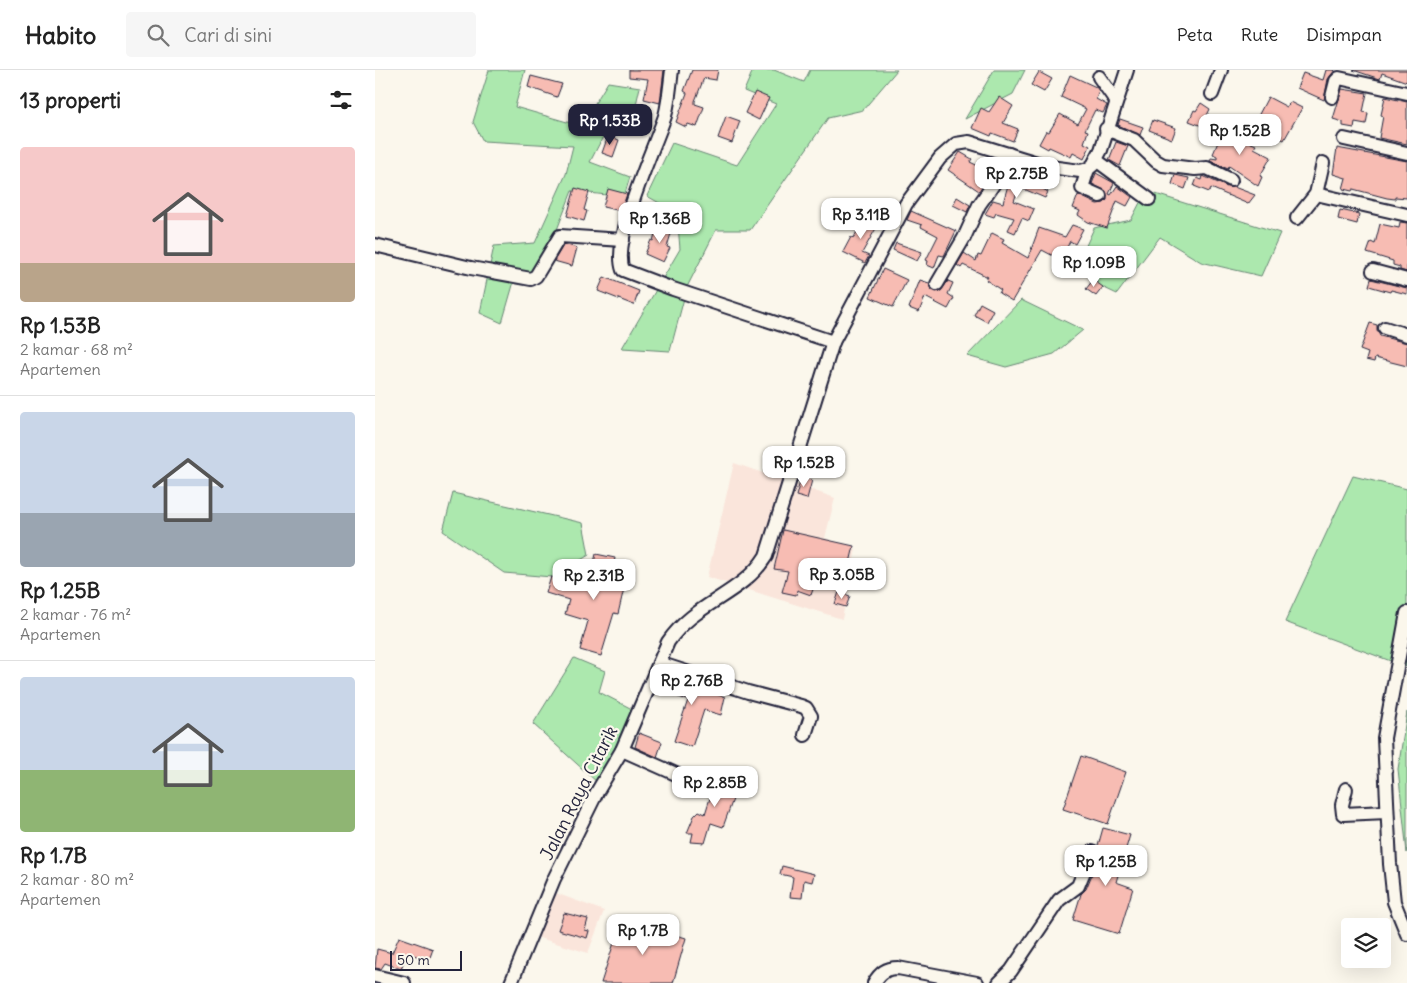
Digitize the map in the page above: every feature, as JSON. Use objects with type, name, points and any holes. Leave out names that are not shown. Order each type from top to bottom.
[{"type":"street","points":[[672,70],[665,114],[633,203],[623,240],[621,265],[623,270],[833,342]]},
{"type":"street","points":[[1099,196],[1082,188],[1127,70]]},
{"type":"street","points":[[1212,94],[1221,70]]},
{"type":"street","points":[[1099,77],[1116,101]]},
{"type":"street","points":[[1332,97],[1336,81],[1339,78],[1407,93]]},
{"type":"street","points":[[1106,129],[1134,140],[1156,161],[1163,165],[1195,169],[1207,168],[1231,180]]},
{"type":"street","points":[[1344,140],[1407,154]]},
{"type":"street","name":"Jalan Raya Citarik","points":[[511,983],[554,879],[597,792],[622,750],[668,642],[676,630],[698,611],[747,579],[758,569],[766,556],[833,342],[906,204],[948,149],[956,144],[969,142],[1050,167],[1080,171],[1092,165]]},
{"type":"street","points":[[937,284],[964,238],[979,205],[995,182],[1009,154]]},
{"type":"street","points":[[1297,218],[1316,194],[1323,163]]},
{"type":"street","points":[[1092,165],[1149,199]]},
{"type":"street","points":[[1316,194],[1407,215]]},
{"type":"street","points":[[375,245],[471,268],[531,279],[536,276],[560,236],[623,240]]},
{"type":"street","points":[[1373,271],[1407,280]]},
{"type":"street","points":[[1385,328],[1407,335]]},
{"type":"street","points":[[1407,613],[1384,735],[1390,864],[1394,902],[1407,934]]},
{"type":"street","points":[[659,663],[748,692],[806,708],[811,716],[805,734]]},
{"type":"street","points":[[622,750],[705,787]]},
{"type":"street","points":[[1346,789],[1342,805],[1343,814],[1387,812]]},
{"type":"street","points":[[999,983],[1011,971],[1059,900],[1078,886],[1092,852]]},
{"type":"street","points":[[874,983],[879,974],[898,968],[977,983]]},
{"type":"street","points":[[375,976],[404,983]]},
{"type":"shaded area","points":[[734,463],[835,498],[825,538],[856,549],[842,619],[707,577]]},
{"type":"shaded area","points":[[553,892],[604,911],[588,953],[533,936]]},
{"type":"green space","points":[[489,70],[525,70],[515,107],[581,126],[608,82],[640,87],[629,135],[607,129],[590,162],[630,177],[624,197],[572,191],[541,271],[515,278],[502,323],[480,313],[494,246],[535,243],[566,174],[573,146],[483,141],[473,122]]},
{"type":"green space","points":[[753,70],[774,70],[804,82],[810,70],[897,70],[863,110],[828,118],[750,230],[716,230],[687,287],[670,351],[622,348],[680,249],[677,213],[647,196],[672,143],[737,165],[776,104],[744,91]]},
{"type":"green space","points":[[994,70],[1025,70],[1013,94],[965,119]]},
{"type":"green space","points":[[1146,191],[1280,233],[1261,276],[1201,262],[1160,237],[1117,294],[1096,284],[1100,259],[1084,250],[1094,228],[1131,220]]},
{"type":"green space","points":[[1021,300],[1083,330],[1054,354],[1006,367],[967,356]]},
{"type":"green space","points":[[1353,476],[1407,489],[1407,667],[1285,622]]},
{"type":"green space","points":[[453,493],[583,523],[589,555],[552,577],[504,573],[443,531]]},
{"type":"green space","points":[[574,658],[605,671],[599,692],[634,710],[621,757],[598,783],[533,724]]},
{"type":"green space","points":[[1407,712],[1407,853],[1398,769]]},
{"type":"building","points":[[629,70],[664,70],[660,103],[644,99],[648,79],[629,77]]},
{"type":"building","points":[[692,70],[718,70],[716,80],[704,78],[695,101],[695,104],[704,107],[697,127],[688,124],[686,127],[676,122],[687,93],[684,91]]},
{"type":"building","points":[[1326,70],[1335,70],[1328,79],[1324,100],[1297,88],[1303,73],[1323,80]]},
{"type":"building","points":[[1353,70],[1407,70],[1407,82],[1382,73],[1380,79]]},
{"type":"building","points":[[1039,72],[1052,79],[1044,92],[1031,85]]},
{"type":"building","points":[[1070,75],[1096,87],[1099,91],[1096,99],[1107,105],[1103,113],[1095,110],[1085,130],[1088,131],[1084,143],[1090,146],[1084,159],[1073,153],[1071,157],[1039,144],[1046,131],[1049,132],[1060,114],[1078,124],[1086,109],[1061,97]]},
{"type":"building","points":[[531,76],[562,84],[557,97],[528,87]]},
{"type":"building","points":[[1342,89],[1367,93],[1363,112],[1368,113],[1366,124],[1355,122],[1354,128],[1343,126],[1343,122],[1333,119]]},
{"type":"building","points":[[755,92],[769,98],[759,120],[745,113]]},
{"type":"building","points":[[999,97],[1013,106],[1003,123],[1018,129],[1013,141],[992,133],[991,136],[972,128],[981,108],[989,112]]},
{"type":"building","points":[[1268,97],[1287,107],[1290,102],[1302,108],[1284,140],[1274,135],[1277,131],[1256,120]]},
{"type":"building","points":[[1385,97],[1407,102],[1407,144],[1379,138]]},
{"type":"building","points":[[1201,103],[1210,109],[1202,126],[1189,121],[1194,110],[1196,111]]},
{"type":"building","points":[[726,116],[740,121],[732,143],[718,138]]},
{"type":"building","points":[[1120,119],[1143,127],[1140,135],[1118,125]]},
{"type":"building","points":[[1153,120],[1176,128],[1172,139],[1149,130]]},
{"type":"building","points":[[1218,128],[1256,145],[1254,148],[1271,157],[1260,176],[1262,177],[1258,186],[1229,166],[1228,169],[1210,161],[1211,158],[1217,159],[1217,156],[1213,154],[1218,142],[1213,139]]},
{"type":"building","points":[[608,136],[619,140],[613,157],[602,153]]},
{"type":"building","points":[[1116,142],[1128,146],[1120,166],[1109,160]]},
{"type":"building","points":[[1337,148],[1407,161],[1407,198],[1387,198],[1353,189],[1352,191],[1343,189],[1346,178],[1333,174]]},
{"type":"building","points":[[960,152],[972,159],[970,162],[991,172],[979,191],[948,170]]},
{"type":"building","points":[[1013,165],[1019,167],[1016,176],[1037,184],[1041,177],[1049,182],[1043,189],[1048,192],[1045,198],[1019,187],[1014,201],[1034,209],[1029,221],[1022,218],[1015,233],[1008,230],[1014,218],[996,213],[994,217],[985,214],[993,200],[1003,203],[1008,185],[1003,183]]},
{"type":"building","points":[[1096,173],[1114,183],[1109,194],[1111,195],[1117,186],[1132,197],[1127,206],[1117,201],[1107,228],[1088,222],[1078,215],[1080,211],[1073,208],[1078,195],[1097,204],[1104,203],[1107,200],[1106,191],[1092,184]]},
{"type":"building","points":[[1175,175],[1189,178],[1185,189],[1172,184]]},
{"type":"building","points":[[1203,176],[1227,187],[1234,187],[1255,195],[1248,204],[1211,188],[1209,192],[1194,186],[1197,178],[1202,180]]},
{"type":"building","points":[[575,188],[589,192],[584,210],[587,211],[584,221],[567,216]]},
{"type":"building","points":[[608,189],[627,194],[621,211],[603,207]]},
{"type":"building","points":[[957,197],[970,205],[967,212],[953,205]]},
{"type":"building","points":[[641,203],[656,207],[652,221],[637,217]]},
{"type":"building","points":[[1340,210],[1359,214],[1357,224],[1338,219]]},
{"type":"building","points":[[911,211],[956,231],[944,256],[939,255],[934,268],[927,265],[928,261],[926,260],[938,236],[921,227],[922,225],[907,220]]},
{"type":"building","points":[[864,216],[879,223],[862,253],[869,256],[865,263],[843,252],[851,237],[854,238]]},
{"type":"building","points":[[1400,222],[1407,223],[1407,272],[1393,265],[1393,261],[1367,253],[1371,242],[1375,244],[1380,224],[1399,228]]},
{"type":"building","points":[[1072,225],[1083,229],[1075,244],[1070,241],[1061,260],[1042,250],[1012,301],[999,293],[1001,290],[986,280],[988,277],[963,265],[961,268],[957,265],[964,253],[976,261],[978,255],[981,256],[992,233],[1004,239],[1002,243],[1028,258],[1039,228],[1065,237]]},
{"type":"building","points":[[657,226],[672,230],[667,247],[670,248],[663,262],[645,254],[651,240],[653,241]]},
{"type":"building","points":[[896,243],[922,252],[917,261],[893,250]]},
{"type":"building","points":[[564,244],[577,248],[572,266],[554,261]]},
{"type":"building","points":[[883,269],[907,280],[893,307],[870,297]]},
{"type":"building","points":[[604,277],[639,291],[634,305],[598,291]]},
{"type":"building","points":[[1371,279],[1407,288],[1407,294],[1391,290],[1390,292],[1369,286]]},
{"type":"building","points":[[920,280],[929,283],[930,288],[936,292],[941,291],[948,281],[953,283],[948,294],[954,298],[948,309],[925,297],[919,312],[909,308]]},
{"type":"building","points":[[1093,280],[1103,287],[1096,296],[1086,289]]},
{"type":"building","points":[[980,303],[993,310],[987,322],[974,315]]},
{"type":"building","points":[[1370,323],[1377,325],[1380,336],[1407,343],[1407,366],[1375,358],[1374,362],[1366,360],[1368,353],[1360,350]]},
{"type":"building","points":[[801,478],[812,480],[807,499],[796,496]]},
{"type":"building","points":[[783,530],[854,546],[845,584],[817,578],[811,595],[797,590],[796,595],[782,592],[788,571],[774,569]]},
{"type":"building","points":[[596,554],[615,558],[613,568],[628,571],[618,614],[614,613],[601,656],[580,650],[588,621],[565,614],[569,600],[546,593],[551,577],[588,588]]},
{"type":"building","points":[[839,592],[850,596],[846,607],[835,604]]},
{"type":"building","points":[[665,674],[704,687],[703,690],[725,697],[721,715],[704,710],[692,747],[674,741],[688,700],[660,691]]},
{"type":"building","points":[[639,733],[662,742],[657,757],[635,747]]},
{"type":"building","points":[[1081,756],[1126,772],[1108,824],[1063,809]]},
{"type":"building","points":[[732,771],[742,774],[723,827],[711,823],[705,843],[691,842],[693,833],[687,833],[694,816],[699,811],[705,814],[716,779],[728,782]]},
{"type":"building","points":[[1103,828],[1130,835],[1116,882],[1133,888],[1119,934],[1073,920],[1081,894],[1086,889],[1100,855],[1098,846]]},
{"type":"building","points":[[782,866],[814,874],[812,882],[804,880],[802,898],[790,897],[793,877],[780,874]]},
{"type":"building","points":[[564,913],[588,919],[585,930],[589,931],[587,938],[558,930]]},
{"type":"building","points":[[621,921],[686,938],[673,983],[601,983]]},
{"type":"building","points":[[399,937],[433,949],[429,960],[407,953],[401,969],[385,963],[381,969],[375,968],[377,949],[392,953]]}]
